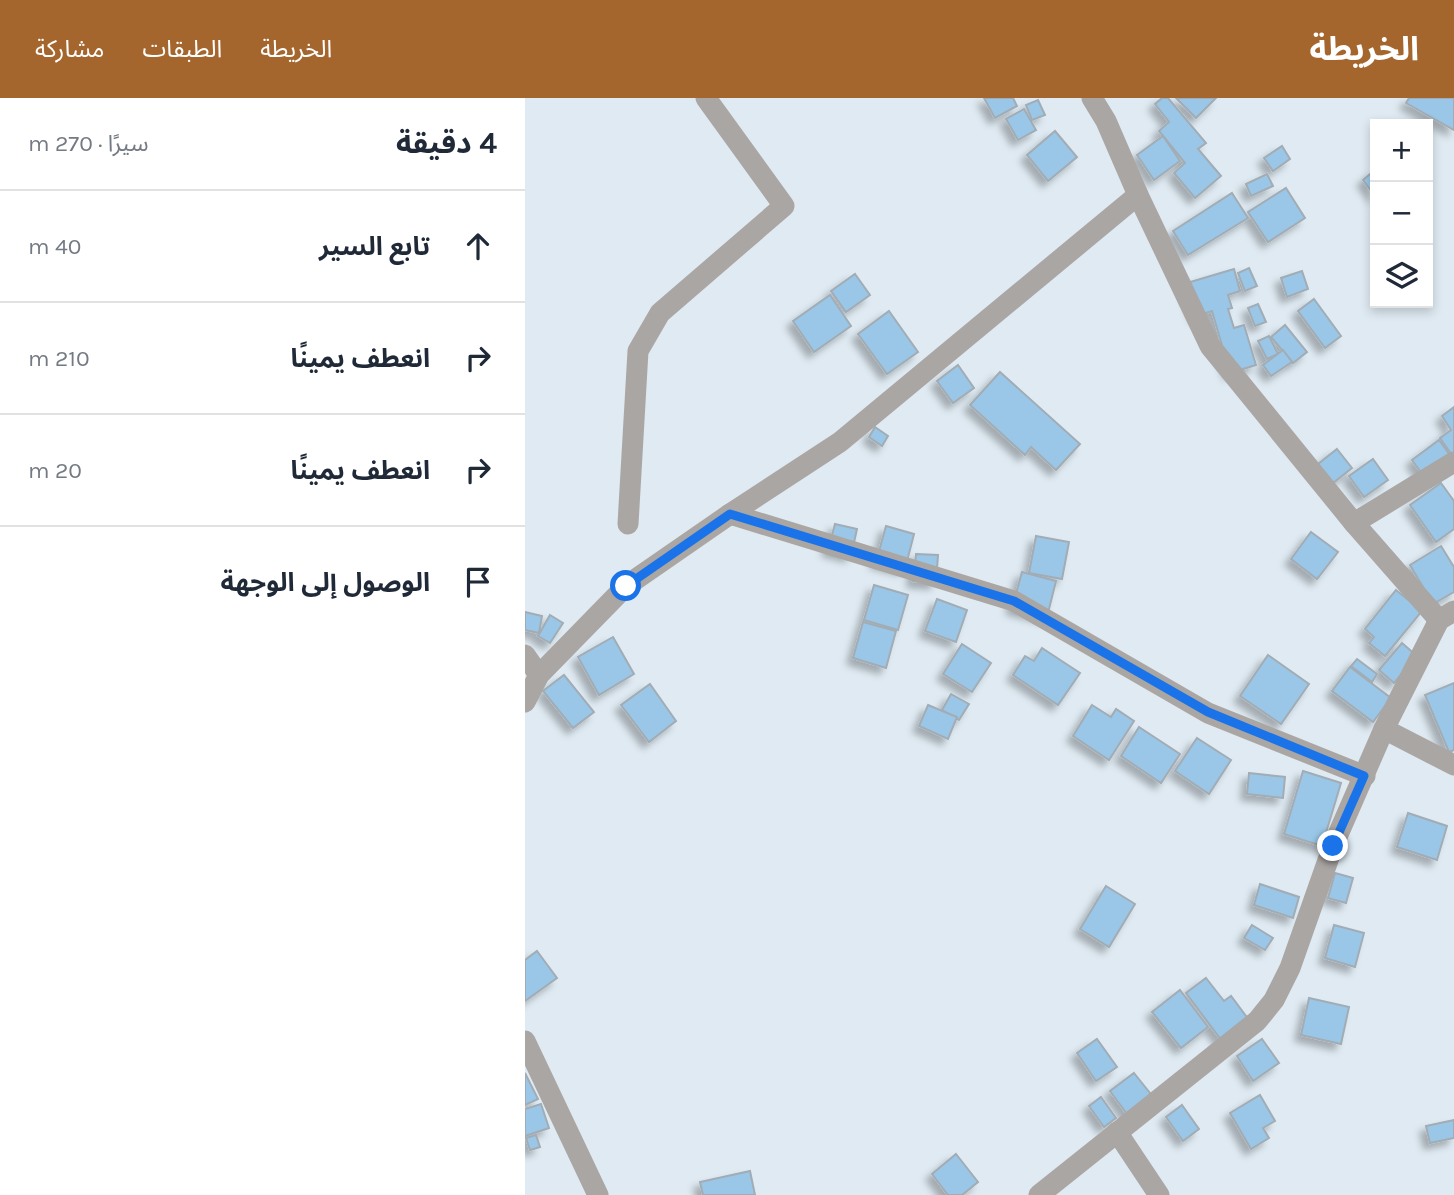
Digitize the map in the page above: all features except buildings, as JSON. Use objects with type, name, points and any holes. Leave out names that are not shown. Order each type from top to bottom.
[{"type":"street","points":[[628,524],[638,351],[660,313],[784,206],[706,98]]},
{"type":"street","points":[[1039,1195],[1257,1021],[1274,1000],[1290,968],[1333,846],[1384,729],[1446,616],[1354,523],[1210,346],[1106,121],[1092,98]]},
{"type":"street","points":[[525,702],[539,675],[626,586],[840,442],[1138,195]]},
{"type":"street","points":[[1354,523],[1454,461]]},
{"type":"street","points":[[730,514],[1014,601],[1208,712],[1364,776]]},
{"type":"street","points":[[525,655],[539,675]]},
{"type":"street","points":[[1384,729],[1454,765]]},
{"type":"street","points":[[525,1041],[598,1195]]},
{"type":"street","points":[[1117,1132],[1159,1195]]},
{"type":"route","points":[[626,586],[730,514],[1014,601],[1208,712],[1364,776],[1333,846]]}]
